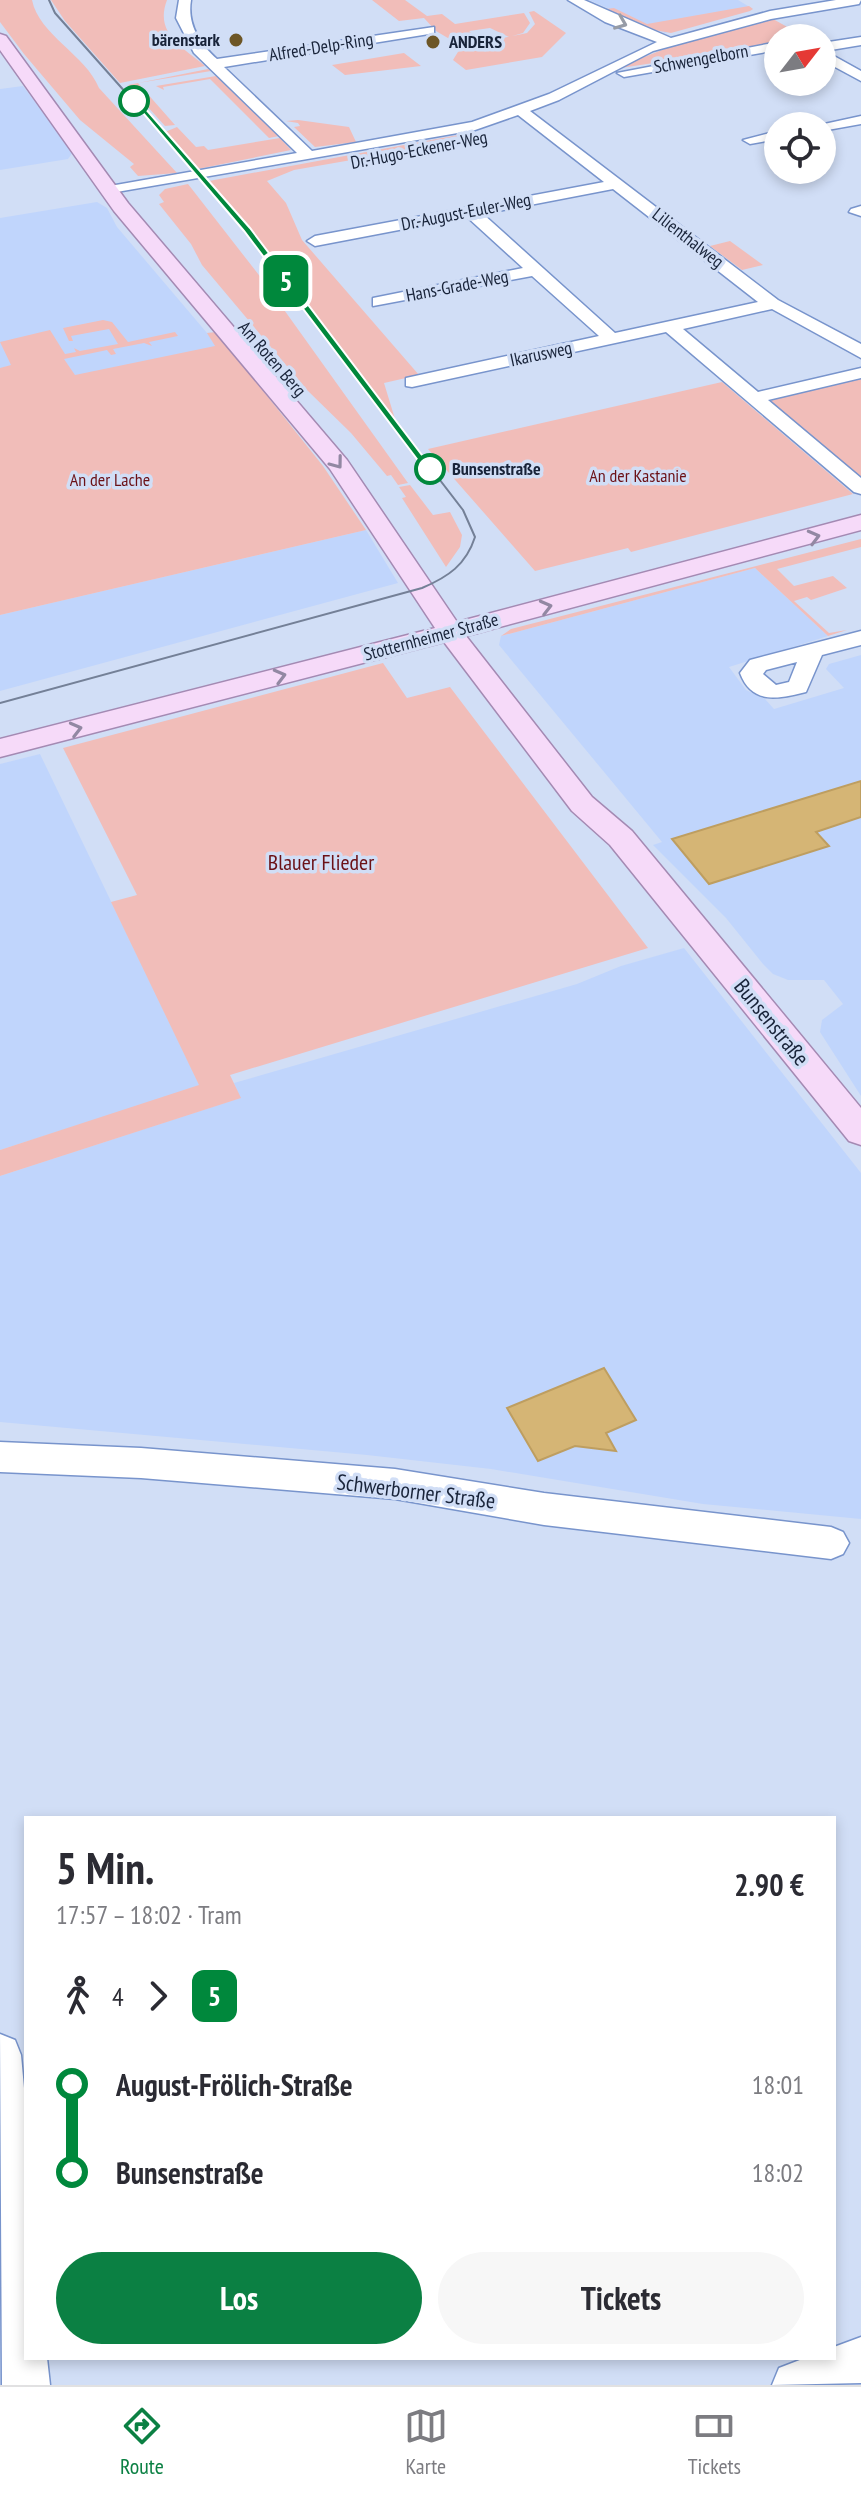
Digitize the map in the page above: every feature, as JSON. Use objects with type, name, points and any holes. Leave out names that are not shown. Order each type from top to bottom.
[{"type":"main road","name":"Am Roten Berg","points":[[0,39],[339,465],[456,620]]},
{"type":"main road","name":"Am Roten Berg","points":[[119,189],[193,265],[297,389],[361,455]]},
{"type":"main road","name":"Stotternheimer Straße","points":[[0,748],[861,505]]},
{"type":"main road","name":"Stotternheimer Straße","points":[[0,727],[861,522]]},
{"type":"main road","points":[[448,585],[456,620]]},
{"type":"main road","name":"Bunsenstraße","points":[[456,620],[582,804],[621,838],[861,1132]]},
{"type":"street","points":[[185,0],[182,18],[186,30],[214,64],[309,156]]},
{"type":"street","points":[[574,0],[610,19],[670,42]]},
{"type":"street","points":[[764,0],[784,12]]},
{"type":"street","points":[[119,189],[448,133],[521,111],[613,63],[670,42],[784,12],[859,0]]},
{"type":"street","name":"Alfred-Delp-Ring","points":[[214,64],[429,30]]},
{"type":"street","points":[[836,45],[861,41]]},
{"type":"street","name":"Schwengelborn","points":[[624,73],[764,48]]},
{"type":"street","points":[[836,62],[861,77]]},
{"type":"street","name":"Lilienthalweg","points":[[521,111],[772,304],[787,307],[810,323],[830,329],[861,353]]},
{"type":"street","points":[[836,124],[861,120]]},
{"type":"street","points":[[522,131],[543,127]]},
{"type":"street","name":"Dr.-Hugo-Eckener-Weg","points":[[296,172],[494,136]]},
{"type":"street","points":[[750,140],[764,138]]},
{"type":"street","name":"Dr.-August-Euler-Weg","points":[[315,241],[618,184]]},
{"type":"street","name":"Hans-Grade-Weg","points":[[471,212],[612,339]]},
{"type":"street","name":"Hans-Grade-Weg","points":[[379,302],[536,270]]},
{"type":"street","name":"Ikarusweg","points":[[412,382],[772,304]]},
{"type":"street","points":[[670,327],[861,488]]},
{"type":"street","points":[[755,398],[861,373]]},
{"type":"street","points":[[812,652],[861,638]]},
{"type":"street","name":"Schwerborner Straße","points":[[0,1457],[141,1463],[395,1484],[544,1509],[831,1543]]},
{"type":"street","points":[[0,2055],[24,2360]]},
{"type":"street","points":[[24,2360],[26,2385]]},
{"type":"street","points":[[796,2385],[861,2360]]},
{"type":"shaded area","points":[[589,0],[738,0],[753,9],[665,33]]},
{"type":"shaded area","points":[[23,86],[73,152],[68,159],[0,170],[0,89]]},
{"type":"shaded area","points":[[97,202],[107,208],[117,227],[207,333],[216,332],[228,347],[0,392],[0,218]]},
{"type":"shaded area","points":[[366,530],[398,583],[0,691],[0,615]]},
{"type":"shaded area","points":[[755,568],[828,636],[729,667],[746,690],[765,699],[774,709],[844,688],[826,669],[829,664],[861,655],[861,1096],[820,1032],[822,1020],[843,1004],[824,980],[788,980],[773,974],[763,964],[726,918],[653,845],[662,842],[499,645],[501,636]]},
{"type":"shaded area","points":[[40,754],[200,1086],[0,1150],[0,764]]},
{"type":"shaded area","points":[[684,948],[861,1173],[861,1519],[703,1504],[491,1469],[367,1455],[0,1422],[0,1176],[240,1098],[234,1083],[577,984],[621,966]]},
{"type":"green space","points":[[0,0],[32,0],[36,12],[53,35],[84,65],[99,88],[177,173],[138,176],[130,167],[134,164],[80,120],[0,22]]},
{"type":"green space","points":[[51,0],[167,0],[164,22],[168,31],[180,46],[205,66],[120,83],[65,21]]},
{"type":"green space","points":[[372,0],[405,0],[427,16],[442,14],[455,24],[524,13],[530,23],[523,33],[509,37],[490,28],[469,31],[481,41],[464,40],[458,44],[436,31],[424,18],[399,21]]},
{"type":"green space","points":[[749,6],[753,9],[750,11],[671,33],[654,30],[606,9],[614,8],[647,24]]},
{"type":"green space","points":[[534,11],[566,33],[542,57],[466,70],[453,60],[461,47],[527,33],[535,24],[529,12]]},
{"type":"green space","points":[[773,19],[782,24],[764,24],[764,46],[614,69],[672,46]]},
{"type":"green space","points":[[404,53],[421,66],[345,75],[332,65]]},
{"type":"green space","points":[[208,69],[211,71],[138,83]]},
{"type":"green space","points":[[216,76],[279,136],[269,138],[210,79],[163,87],[164,90],[156,86]]},
{"type":"green space","points":[[138,83],[175,125],[165,126],[128,85]]},
{"type":"green space","points":[[286,121],[349,127],[356,142],[315,147],[294,127],[300,126],[298,123]]},
{"type":"green space","points":[[177,127],[196,147],[204,146],[208,150],[280,138],[291,150],[198,169],[165,132]]},
{"type":"green space","points":[[469,133],[478,138],[294,170],[267,181],[286,203],[302,240],[419,375],[384,383],[395,419],[209,181]]},
{"type":"green space","points":[[188,184],[262,279],[408,483],[398,485],[391,475],[387,476],[351,433],[307,390],[202,265],[191,244],[159,204],[164,202],[159,195],[165,189]]},
{"type":"green space","points":[[730,241],[763,265],[742,270],[710,246]]},
{"type":"green space","name":"An der Lache","points":[[103,320],[112,322],[128,342],[175,332],[178,336],[149,342],[152,346],[144,343],[113,349],[116,354],[111,355],[107,350],[64,359],[75,375],[215,346],[207,333],[216,332],[323,466],[366,530],[0,615],[0,368],[11,365],[0,342],[50,330],[65,354],[76,352],[74,348],[80,351],[118,344],[109,329],[71,336],[73,341],[69,341],[63,328]]},
{"type":"green space","points":[[861,379],[861,480],[770,404],[772,399]]},
{"type":"green space","name":"An der Kastanie","points":[[722,382],[853,494],[631,552],[628,548],[535,571],[428,449]]},
{"type":"green space","points":[[410,485],[433,515],[450,512],[462,535],[460,547],[446,567],[402,498],[406,497],[399,487]]},
{"type":"green space","points":[[861,539],[861,547],[777,569],[794,586],[833,576],[847,588],[811,600],[807,597],[794,601],[829,633],[847,630],[828,636],[755,568],[501,636],[511,629]]},
{"type":"green space","name":"Blauer Flieder","points":[[383,663],[407,698],[450,687],[648,948],[230,1075],[241,1098],[0,1176],[0,1150],[199,1085],[111,902],[137,895],[63,748]]},
{"type":"building","points":[[861,781],[861,817],[816,832],[829,846],[709,884],[672,839]]},
{"type":"building","points":[[604,1368],[636,1420],[606,1433],[616,1451],[575,1446],[538,1461],[507,1408]]},
{"type":"tram line","points":[[0,703],[422,588],[455,569],[467,555],[475,537],[463,510],[247,229],[55,13],[49,0]]},
{"type":"tram line","name":"5","points":[[134,101],[247,229],[430,469]]},
{"type":"place","name":"bärenstark","points":[[236,40]]},
{"type":"place","name":"ANDERS","points":[[433,42]]},
{"type":"place","name":"Bunsenstraße","points":[[430,469]]}]
